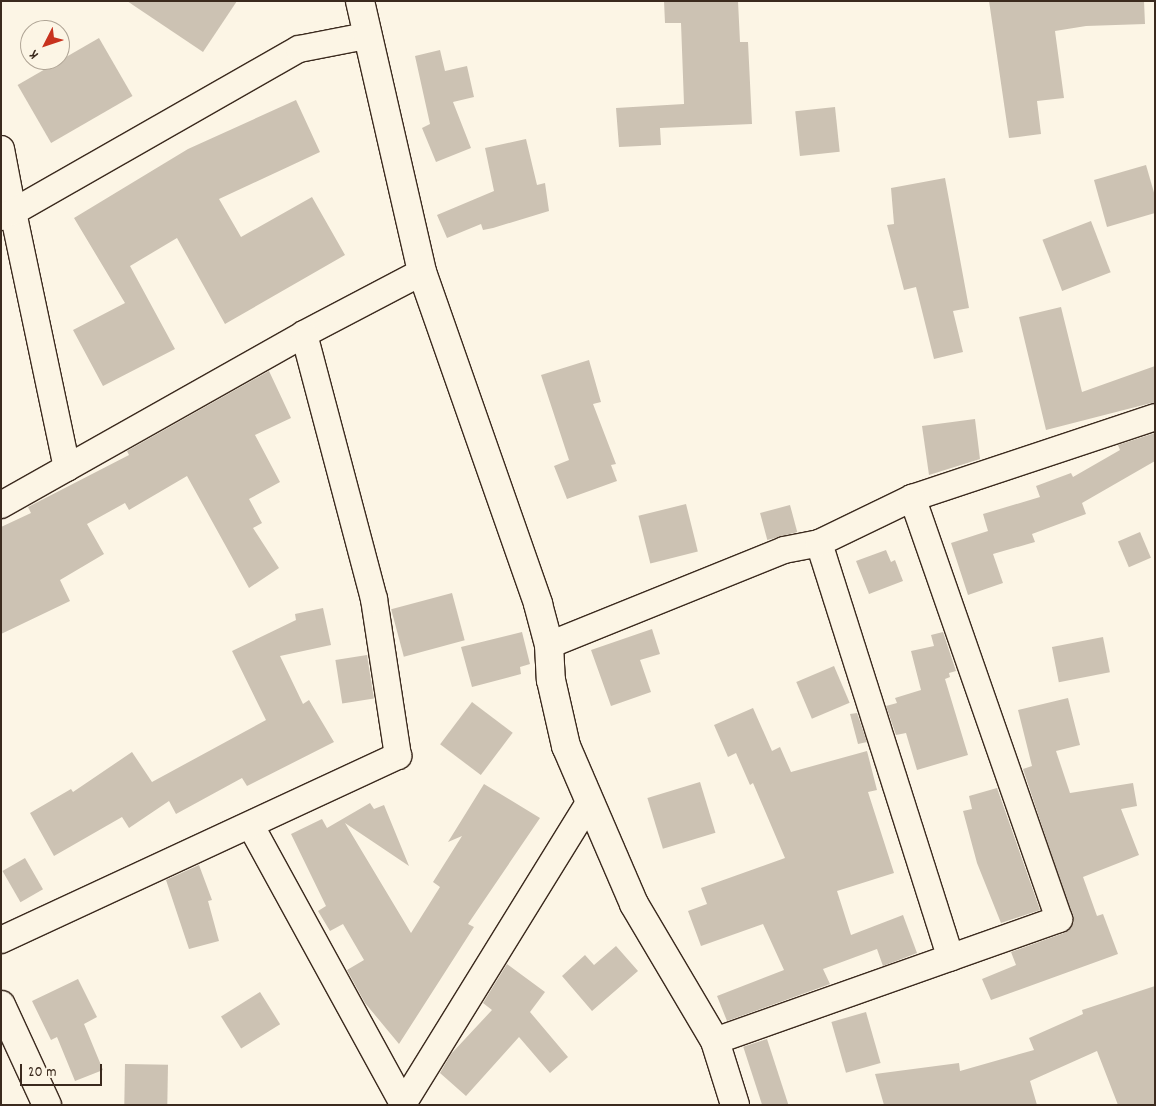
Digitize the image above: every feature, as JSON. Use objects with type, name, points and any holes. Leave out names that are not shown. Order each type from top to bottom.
[{"type":"street","points":[[360,1],[366,36],[422,272],[538,604],[549,645],[551,680],[566,746],[588,804],[634,904],[715,1041],[735,1105]]},
{"type":"street","points":[[7,214],[299,49],[366,36]]},
{"type":"street","points":[[1,149],[7,214],[67,468]]},
{"type":"street","points":[[1,506],[304,334],[422,272]]},
{"type":"street","points":[[1,940],[251,826],[398,756],[374,599],[304,334]]},
{"type":"street","points":[[549,645],[784,550],[818,543],[912,498],[1155,418]]},
{"type":"street","points":[[715,1041],[1059,919],[912,498]]},
{"type":"street","points":[[818,543],[952,958]]},
{"type":"street","points":[[251,826],[403,1104],[588,804]]},
{"type":"street","points":[[1,1005],[47,1105]]},
{"type":"building","points":[[127,1],[237,1],[203,52]]},
{"type":"building","points":[[664,1],[738,1],[740,42],[748,42],[752,124],[660,128],[661,145],[619,147],[616,108],[684,104],[681,23],[665,23]]},
{"type":"building","points":[[989,1],[1144,1],[1145,24],[1086,26],[1055,31],[1064,98],[1037,101],[1041,134],[1009,138]]},
{"type":"building","points":[[99,38],[132,96],[51,143],[18,85],[44,70],[70,70],[70,55]]},
{"type":"building","points":[[440,50],[445,71],[467,66],[474,97],[453,102],[471,148],[436,162],[422,128],[430,124],[415,56]]},
{"type":"building","points":[[296,100],[320,152],[219,199],[241,237],[312,197],[345,255],[225,324],[177,238],[130,266],[175,349],[103,386],[73,330],[125,303],[74,218],[188,149]]},
{"type":"building","points":[[835,107],[840,152],[800,156],[795,111]]},
{"type":"building","points":[[526,139],[537,185],[545,183],[549,211],[483,230],[481,224],[447,238],[437,215],[494,191],[485,148]]},
{"type":"building","points":[[1146,165],[1155,196],[1155,213],[1107,227],[1094,180]]},
{"type":"building","points":[[945,178],[969,308],[953,311],[963,352],[934,359],[916,287],[904,290],[887,225],[894,224],[891,188]]},
{"type":"building","points":[[1091,221],[1111,272],[1062,291],[1042,240]]},
{"type":"building","points":[[1061,307],[1082,392],[1155,366],[1155,402],[1046,430],[1019,317]]},
{"type":"building","points":[[589,360],[601,402],[593,404],[616,464],[611,465],[617,481],[567,499],[554,466],[569,460],[541,375]]},
{"type":"building","points":[[269,371],[291,418],[255,435],[280,482],[249,499],[262,523],[253,528],[279,568],[249,588],[187,476],[129,510],[125,503],[87,524],[104,554],[60,580],[70,601],[1,634],[1,527],[31,513],[28,507],[129,455],[127,451]]},
{"type":"building","points":[[975,419],[980,459],[929,475],[922,426]]},
{"type":"building","points":[[1155,433],[1155,461],[1082,503],[1086,514],[1032,534],[1035,542],[993,554],[1003,583],[968,595],[951,543],[988,531],[983,514],[1040,497],[1036,486],[1071,473],[1073,477],[1120,450],[1118,445]]},
{"type":"building","points":[[686,504],[698,552],[650,563],[638,516]]},
{"type":"building","points":[[790,505],[797,532],[767,540],[760,513]]},
{"type":"building","points":[[1140,532],[1151,558],[1129,567],[1118,541]]},
{"type":"building","points":[[886,550],[891,562],[895,560],[903,581],[869,594],[856,561]]},
{"type":"building","points":[[452,593],[465,640],[404,657],[391,609]]},
{"type":"building","points":[[323,608],[331,645],[280,656],[303,704],[309,700],[334,742],[247,786],[242,778],[176,814],[169,801],[129,828],[122,817],[54,856],[30,813],[71,789],[73,792],[132,752],[152,782],[266,720],[232,651],[296,620],[295,614]]},
{"type":"building","points":[[652,629],[660,654],[640,660],[651,692],[611,706],[591,650]]},
{"type":"building","points":[[522,632],[530,664],[520,667],[521,674],[472,687],[461,647]]},
{"type":"building","points":[[943,632],[956,671],[949,673],[950,677],[945,679],[968,755],[917,770],[906,733],[896,735],[886,706],[897,703],[895,698],[921,690],[911,651],[934,646],[931,635]]},
{"type":"building","points":[[1103,637],[1110,672],[1059,682],[1052,647]]},
{"type":"building","points":[[367,655],[374,698],[342,703],[335,660]]},
{"type":"building","points":[[834,666],[850,703],[812,719],[796,682]]},
{"type":"building","points":[[1068,698],[1080,745],[1056,751],[1070,793],[1133,783],[1137,806],[1121,809],[1139,855],[1083,877],[1097,916],[1103,914],[1118,954],[991,1000],[982,979],[1016,965],[1011,952],[1064,933],[1074,922],[1023,769],[1032,766],[1018,710]]},
{"type":"building","points":[[472,702],[513,733],[481,775],[440,744]]},
{"type":"building","points":[[753,708],[772,751],[780,747],[791,772],[867,751],[877,790],[868,792],[894,873],[837,891],[851,935],[903,915],[917,953],[883,966],[877,949],[823,969],[830,984],[727,1021],[717,996],[784,970],[763,924],[701,946],[688,911],[707,904],[701,888],[785,858],[753,783],[750,785],[736,753],[728,757],[714,725]]},
{"type":"building","points":[[857,713],[867,742],[858,744],[850,714]]},
{"type":"building","points":[[700,782],[715,833],[663,849],[647,798]]},
{"type":"building","points":[[484,784],[540,818],[468,924],[474,927],[399,1044],[365,1003],[347,970],[364,960],[343,924],[330,931],[318,911],[326,906],[291,834],[322,819],[327,828],[370,803],[374,809],[384,805],[409,866],[345,823],[411,933],[440,887],[433,882],[462,836],[448,842]]},
{"type":"building","points":[[997,788],[1040,910],[1001,923],[977,863],[963,811],[972,809],[969,796]]},
{"type":"building","points":[[25,858],[43,889],[20,902],[2,871]]},
{"type":"building","points":[[199,865],[212,900],[208,901],[219,941],[189,949],[166,880]]},
{"type":"building","points":[[616,946],[638,971],[592,1011],[562,976],[585,955],[594,965]]},
{"type":"building","points":[[507,964],[545,992],[530,1012],[568,1057],[550,1073],[519,1037],[466,1096],[440,1073],[451,1054],[492,1010],[483,1003]]},
{"type":"building","points":[[78,979],[97,1017],[84,1024],[103,1070],[75,1081],[57,1037],[51,1040],[32,1001]]},
{"type":"building","points":[[1155,986],[1155,1105],[1118,1105],[1097,1051],[1030,1081],[1037,1105],[884,1105],[875,1074],[959,1063],[960,1071],[1034,1050],[1029,1038],[1083,1014],[1082,1010]]},
{"type":"building","points":[[260,992],[280,1024],[241,1049],[221,1016]]},
{"type":"building","points":[[866,1012],[881,1063],[846,1073],[831,1022]]},
{"type":"building","points":[[767,1039],[788,1105],[762,1105],[743,1047]]},
{"type":"building","points":[[125,1064],[168,1065],[167,1105],[124,1105]]}]
